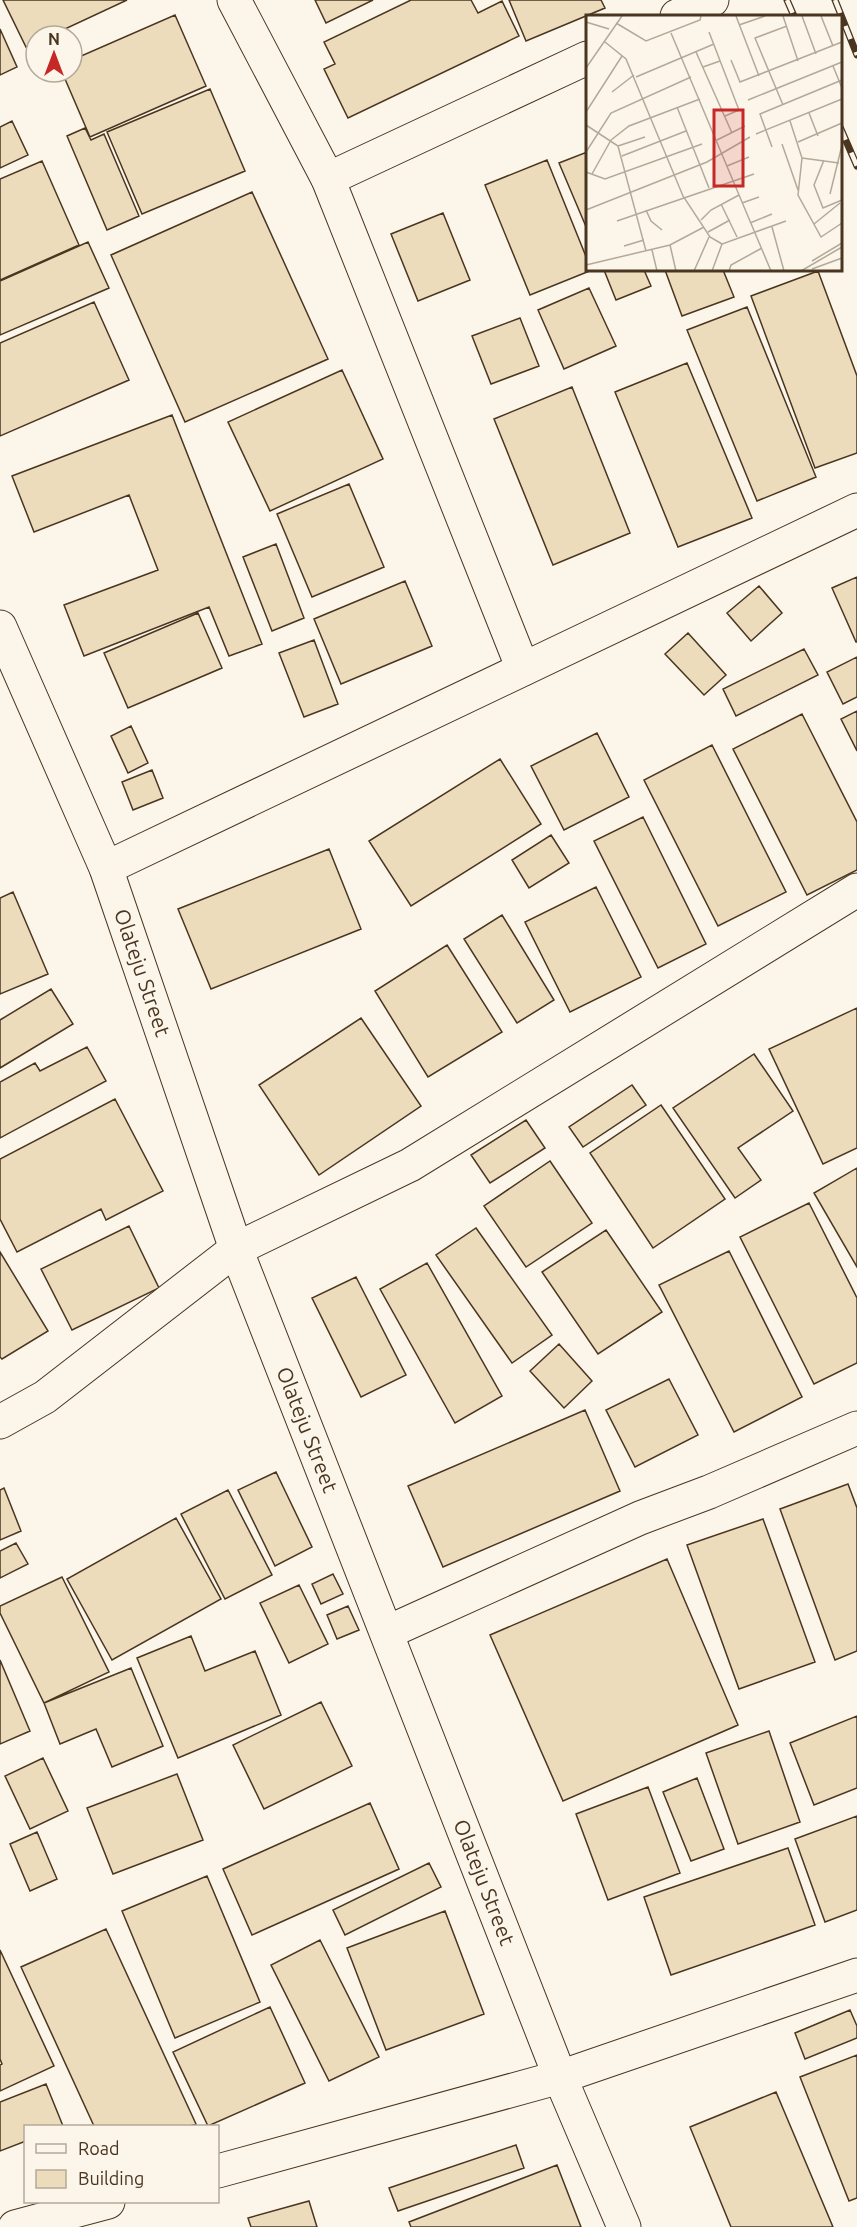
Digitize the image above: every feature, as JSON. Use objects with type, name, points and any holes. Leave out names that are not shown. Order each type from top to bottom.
[{"type":"street","points":[[234,0],[328,179],[523,669]]},
{"type":"street","points":[[679,15],[712,0]]},
{"type":"street","points":[[328,179],[586,58]]},
{"type":"street","points":[[106,868],[857,510]]},
{"type":"street","name":"Olateju Street","points":[[0,627],[106,868],[236,1249],[388,1632],[560,2077],[624,2227]]},
{"type":"street","points":[[0,1422],[45,1397],[236,1249],[410,1165],[857,890]]},
{"type":"street","points":[[388,1632],[640,1518],[709,1492],[857,1428]]},
{"type":"street","points":[[219,2171],[560,2077],[857,1975]]},
{"type":"street","points":[[15,2227],[104,2203]]},
{"type":"building","points":[[3,0],[127,0],[76,24],[24,24],[24,43]]},
{"type":"building","points":[[315,0],[373,0],[326,23]]},
{"type":"building","points":[[411,0],[471,0],[478,13],[502,1],[519,36],[348,118],[324,69],[335,64],[324,42]]},
{"type":"building","points":[[509,0],[601,0],[605,8],[586,15],[526,41]]},
{"type":"building","points":[[175,15],[206,86],[90,137],[67,84],[84,84],[84,55]]},
{"type":"building","points":[[0,29],[17,67],[0,75]]},
{"type":"building","points":[[210,89],[245,171],[142,214],[107,132]]},
{"type":"building","points":[[12,121],[28,155],[0,168],[0,127]]},
{"type":"building","points":[[85,128],[91,140],[104,134],[139,216],[107,230],[67,136]]},
{"type":"building","points":[[586,152],[586,227],[559,163]]},
{"type":"building","points":[[547,160],[586,257],[587,272],[530,295],[485,185]]},
{"type":"building","points":[[42,161],[79,245],[0,280],[0,179]]},
{"type":"building","points":[[252,192],[328,359],[185,422],[111,255]]},
{"type":"building","points":[[443,213],[470,280],[418,301],[391,234]]},
{"type":"building","points":[[88,242],[109,288],[0,335],[0,281]]},
{"type":"building","points":[[605,272],[645,272],[651,286],[616,300]]},
{"type":"building","points":[[666,272],[724,272],[734,297],[682,316]]},
{"type":"building","points":[[818,272],[857,376],[857,453],[815,468],[751,296]]},
{"type":"building","points":[[589,288],[616,346],[564,369],[538,310]]},
{"type":"building","points":[[94,302],[129,380],[0,436],[0,343]]},
{"type":"building","points":[[747,307],[816,477],[757,501],[687,330]]},
{"type":"building","points":[[520,318],[539,366],[491,384],[472,336]]},
{"type":"building","points":[[687,363],[752,518],[678,547],[615,392]]},
{"type":"building","points":[[342,370],[383,459],[270,511],[228,422]]},
{"type":"building","points":[[572,387],[630,533],[553,565],[494,419]]},
{"type":"building","points":[[172,415],[262,644],[229,656],[209,607],[84,656],[64,605],[158,570],[129,495],[34,532],[12,476]]},
{"type":"building","points":[[349,484],[384,567],[312,597],[277,514]]},
{"type":"building","points":[[276,544],[304,618],[272,631],[243,557]]},
{"type":"building","points":[[857,577],[857,642],[856,642],[832,588]]},
{"type":"building","points":[[405,581],[432,646],[341,684],[314,619]]},
{"type":"building","points":[[759,586],[782,613],[751,641],[727,613]]},
{"type":"building","points":[[198,613],[222,668],[128,708],[104,653]]},
{"type":"building","points":[[688,633],[726,675],[704,695],[665,654]]},
{"type":"building","points":[[314,640],[338,704],[304,717],[279,653]]},
{"type":"building","points":[[804,649],[818,675],[736,716],[723,689]]},
{"type":"building","points":[[857,657],[857,697],[843,704],[827,672]]},
{"type":"building","points":[[857,711],[857,751],[841,719]]},
{"type":"building","points":[[802,714],[857,822],[857,870],[807,895],[733,749]]},
{"type":"building","points":[[131,726],[148,763],[128,773],[111,736]]},
{"type":"building","points":[[597,733],[629,797],[564,830],[531,766]]},
{"type":"building","points":[[712,745],[786,892],[718,926],[644,780]]},
{"type":"building","points":[[500,759],[541,824],[411,906],[369,841]]},
{"type":"building","points":[[152,770],[163,798],[133,810],[122,782]]},
{"type":"building","points":[[643,817],[706,944],[658,968],[594,841]]},
{"type":"building","points":[[551,835],[569,863],[529,888],[512,860]]},
{"type":"building","points":[[329,849],[361,929],[211,989],[178,909]]},
{"type":"building","points":[[596,887],[641,977],[570,1012],[525,922]]},
{"type":"building","points":[[13,892],[48,974],[0,994],[0,898]]},
{"type":"building","points":[[502,915],[554,1000],[517,1023],[464,939]]},
{"type":"building","points":[[447,945],[502,1032],[428,1077],[375,991]]},
{"type":"building","points":[[51,989],[73,1024],[0,1068],[0,1020]]},
{"type":"building","points":[[857,1008],[857,1148],[823,1164],[769,1049]]},
{"type":"building","points":[[361,1018],[421,1106],[319,1175],[259,1085]]},
{"type":"building","points":[[87,1047],[106,1081],[0,1138],[0,1082],[35,1063],[40,1071]]},
{"type":"building","points":[[754,1054],[793,1111],[738,1148],[761,1180],[735,1198],[673,1108]]},
{"type":"building","points":[[632,1085],[646,1105],[583,1147],[569,1127]]},
{"type":"building","points":[[115,1099],[163,1191],[106,1220],[101,1209],[17,1252],[0,1219],[0,1159]]},
{"type":"building","points":[[661,1105],[725,1199],[653,1248],[590,1153]]},
{"type":"building","points":[[526,1120],[545,1148],[490,1183],[471,1155]]},
{"type":"building","points":[[550,1161],[592,1223],[526,1267],[484,1206]]},
{"type":"building","points":[[857,1168],[857,1267],[814,1193]]},
{"type":"building","points":[[809,1203],[857,1298],[857,1363],[814,1384],[740,1237]]},
{"type":"building","points":[[129,1226],[159,1288],[72,1330],[41,1269]]},
{"type":"building","points":[[476,1228],[552,1335],[512,1363],[436,1255]]},
{"type":"building","points":[[606,1230],[662,1312],[598,1354],[542,1272]]},
{"type":"building","points":[[729,1251],[802,1397],[734,1432],[659,1285]]},
{"type":"building","points":[[0,1252],[48,1331],[2,1359],[0,1357]]},
{"type":"building","points":[[427,1263],[502,1396],[455,1423],[380,1289]]},
{"type":"building","points":[[356,1277],[406,1375],[361,1397],[312,1298]]},
{"type":"building","points":[[559,1344],[592,1381],[564,1408],[530,1371]]},
{"type":"building","points":[[669,1379],[698,1435],[635,1467],[606,1410]]},
{"type":"building","points":[[585,1410],[620,1491],[443,1567],[408,1486]]},
{"type":"building","points":[[276,1472],[312,1547],[275,1566],[238,1490]]},
{"type":"building","points":[[848,1484],[857,1508],[857,1651],[835,1660],[780,1509]]},
{"type":"building","points":[[4,1488],[21,1531],[0,1540],[0,1490]]},
{"type":"building","points":[[228,1490],[272,1575],[225,1599],[181,1514]]},
{"type":"building","points":[[176,1518],[221,1599],[112,1660],[67,1579]]},
{"type":"building","points":[[763,1519],[815,1662],[739,1689],[687,1545]]},
{"type":"building","points":[[16,1543],[28,1564],[0,1578],[0,1551]]},
{"type":"building","points":[[667,1559],[738,1725],[563,1801],[490,1635]]},
{"type":"building","points":[[333,1574],[343,1594],[321,1604],[312,1584]]},
{"type":"building","points":[[62,1577],[109,1672],[44,1703],[0,1613],[0,1606]]},
{"type":"building","points":[[299,1585],[328,1644],[289,1663],[260,1603]]},
{"type":"building","points":[[348,1606],[359,1630],[337,1639],[327,1615]]},
{"type":"building","points":[[191,1636],[205,1671],[255,1651],[281,1715],[178,1758],[137,1658]]},
{"type":"building","points":[[0,1660],[30,1731],[0,1744]]},
{"type":"building","points":[[131,1668],[163,1746],[112,1767],[96,1729],[60,1744],[44,1703]]},
{"type":"building","points":[[321,1702],[352,1766],[264,1809],[233,1745]]},
{"type":"building","points":[[857,1716],[857,1788],[814,1805],[790,1743]]},
{"type":"building","points":[[769,1731],[800,1822],[738,1844],[706,1753]]},
{"type":"building","points":[[43,1758],[68,1811],[30,1829],[5,1776]]},
{"type":"building","points":[[177,1774],[203,1840],[113,1874],[87,1808]]},
{"type":"building","points":[[697,1778],[724,1849],[691,1861],[663,1792]]},
{"type":"building","points":[[648,1787],[680,1873],[608,1900],[576,1814]]},
{"type":"building","points":[[370,1803],[399,1869],[252,1935],[223,1869]]},
{"type":"building","points":[[857,1816],[857,1910],[825,1922],[795,1839]]},
{"type":"building","points":[[37,1832],[57,1879],[30,1891],[10,1844]]},
{"type":"building","points":[[788,1848],[815,1925],[671,1975],[644,1897]]},
{"type":"building","points":[[429,1863],[441,1887],[345,1935],[333,1910]]},
{"type":"building","points":[[207,1876],[260,2002],[175,2038],[122,1911]]},
{"type":"building","points":[[445,1911],[484,2014],[386,2050],[347,1948]]},
{"type":"building","points":[[106,1929],[196,2124],[94,2125],[21,1967]]},
{"type":"building","points":[[320,1940],[379,2057],[329,2081],[271,1965]]},
{"type":"building","points":[[0,1950],[54,2066],[0,2091],[0,2065],[2,2064],[0,2059]]},
{"type":"building","points":[[270,2007],[305,2083],[208,2125],[173,2052]]},
{"type":"building","points":[[850,2010],[857,2026],[857,2038],[805,2059],[795,2033]]},
{"type":"building","points":[[857,2055],[857,2198],[849,2201],[800,2077]]},
{"type":"building","points":[[46,2084],[63,2125],[24,2125],[24,2142],[0,2151],[0,2102]]},
{"type":"building","points":[[776,2092],[833,2227],[731,2227],[690,2127]]},
{"type":"building","points":[[516,2145],[524,2168],[398,2211],[389,2188]]},
{"type":"building","points":[[557,2165],[581,2227],[411,2227],[409,2222]]},
{"type":"building","points":[[309,2201],[317,2227],[251,2227],[248,2218]]},
{"type":"railway","points":[[787,0],[794,15]]},
{"type":"railway","points":[[835,0],[841,15]]},
{"type":"railway","points":[[842,18],[857,55]]},
{"type":"railway","points":[[842,132],[857,166]]}]
